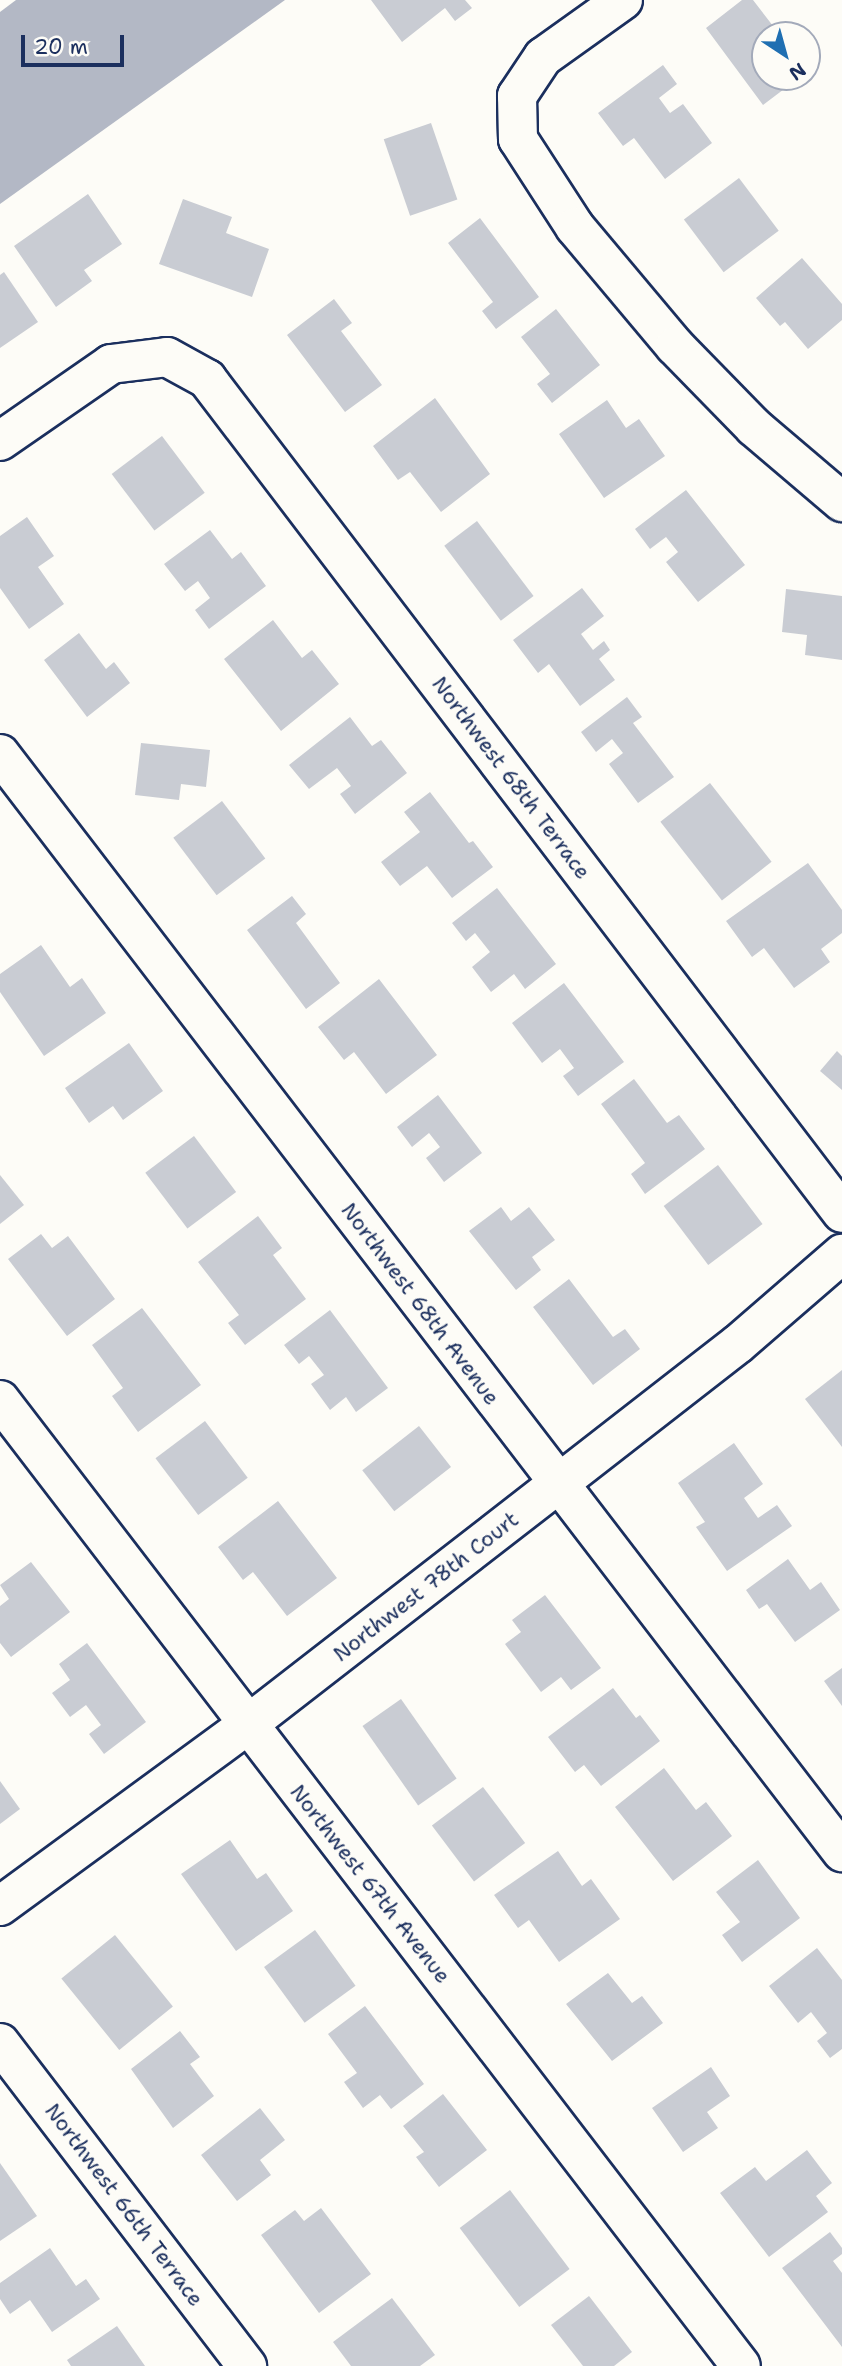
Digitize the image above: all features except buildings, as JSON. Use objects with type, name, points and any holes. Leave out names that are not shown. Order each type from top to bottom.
[{"type":"street","points":[[623,0],[543,57],[517,96],[518,139],[575,227],[675,346],[754,427],[842,502]]},
{"type":"street","name":"Northwest 68th Terrace","points":[[0,441],[111,364],[167,357],[207,379],[842,1213]]},
{"type":"street","name":"Northwest 68th Avenue","points":[[0,754],[842,1852]]},
{"type":"street","name":"Northwest 78th Court","points":[[0,1906],[247,1725],[738,1344],[842,1254]]},
{"type":"street","name":"Northwest 67th Avenue","points":[[0,1400],[741,2366]]},
{"type":"street","name":"Northwest 66th Terrace","points":[[0,2043],[247,2366]]},
{"type":"shaded area","points":[[16,0],[285,0],[0,204],[0,12]]}]
